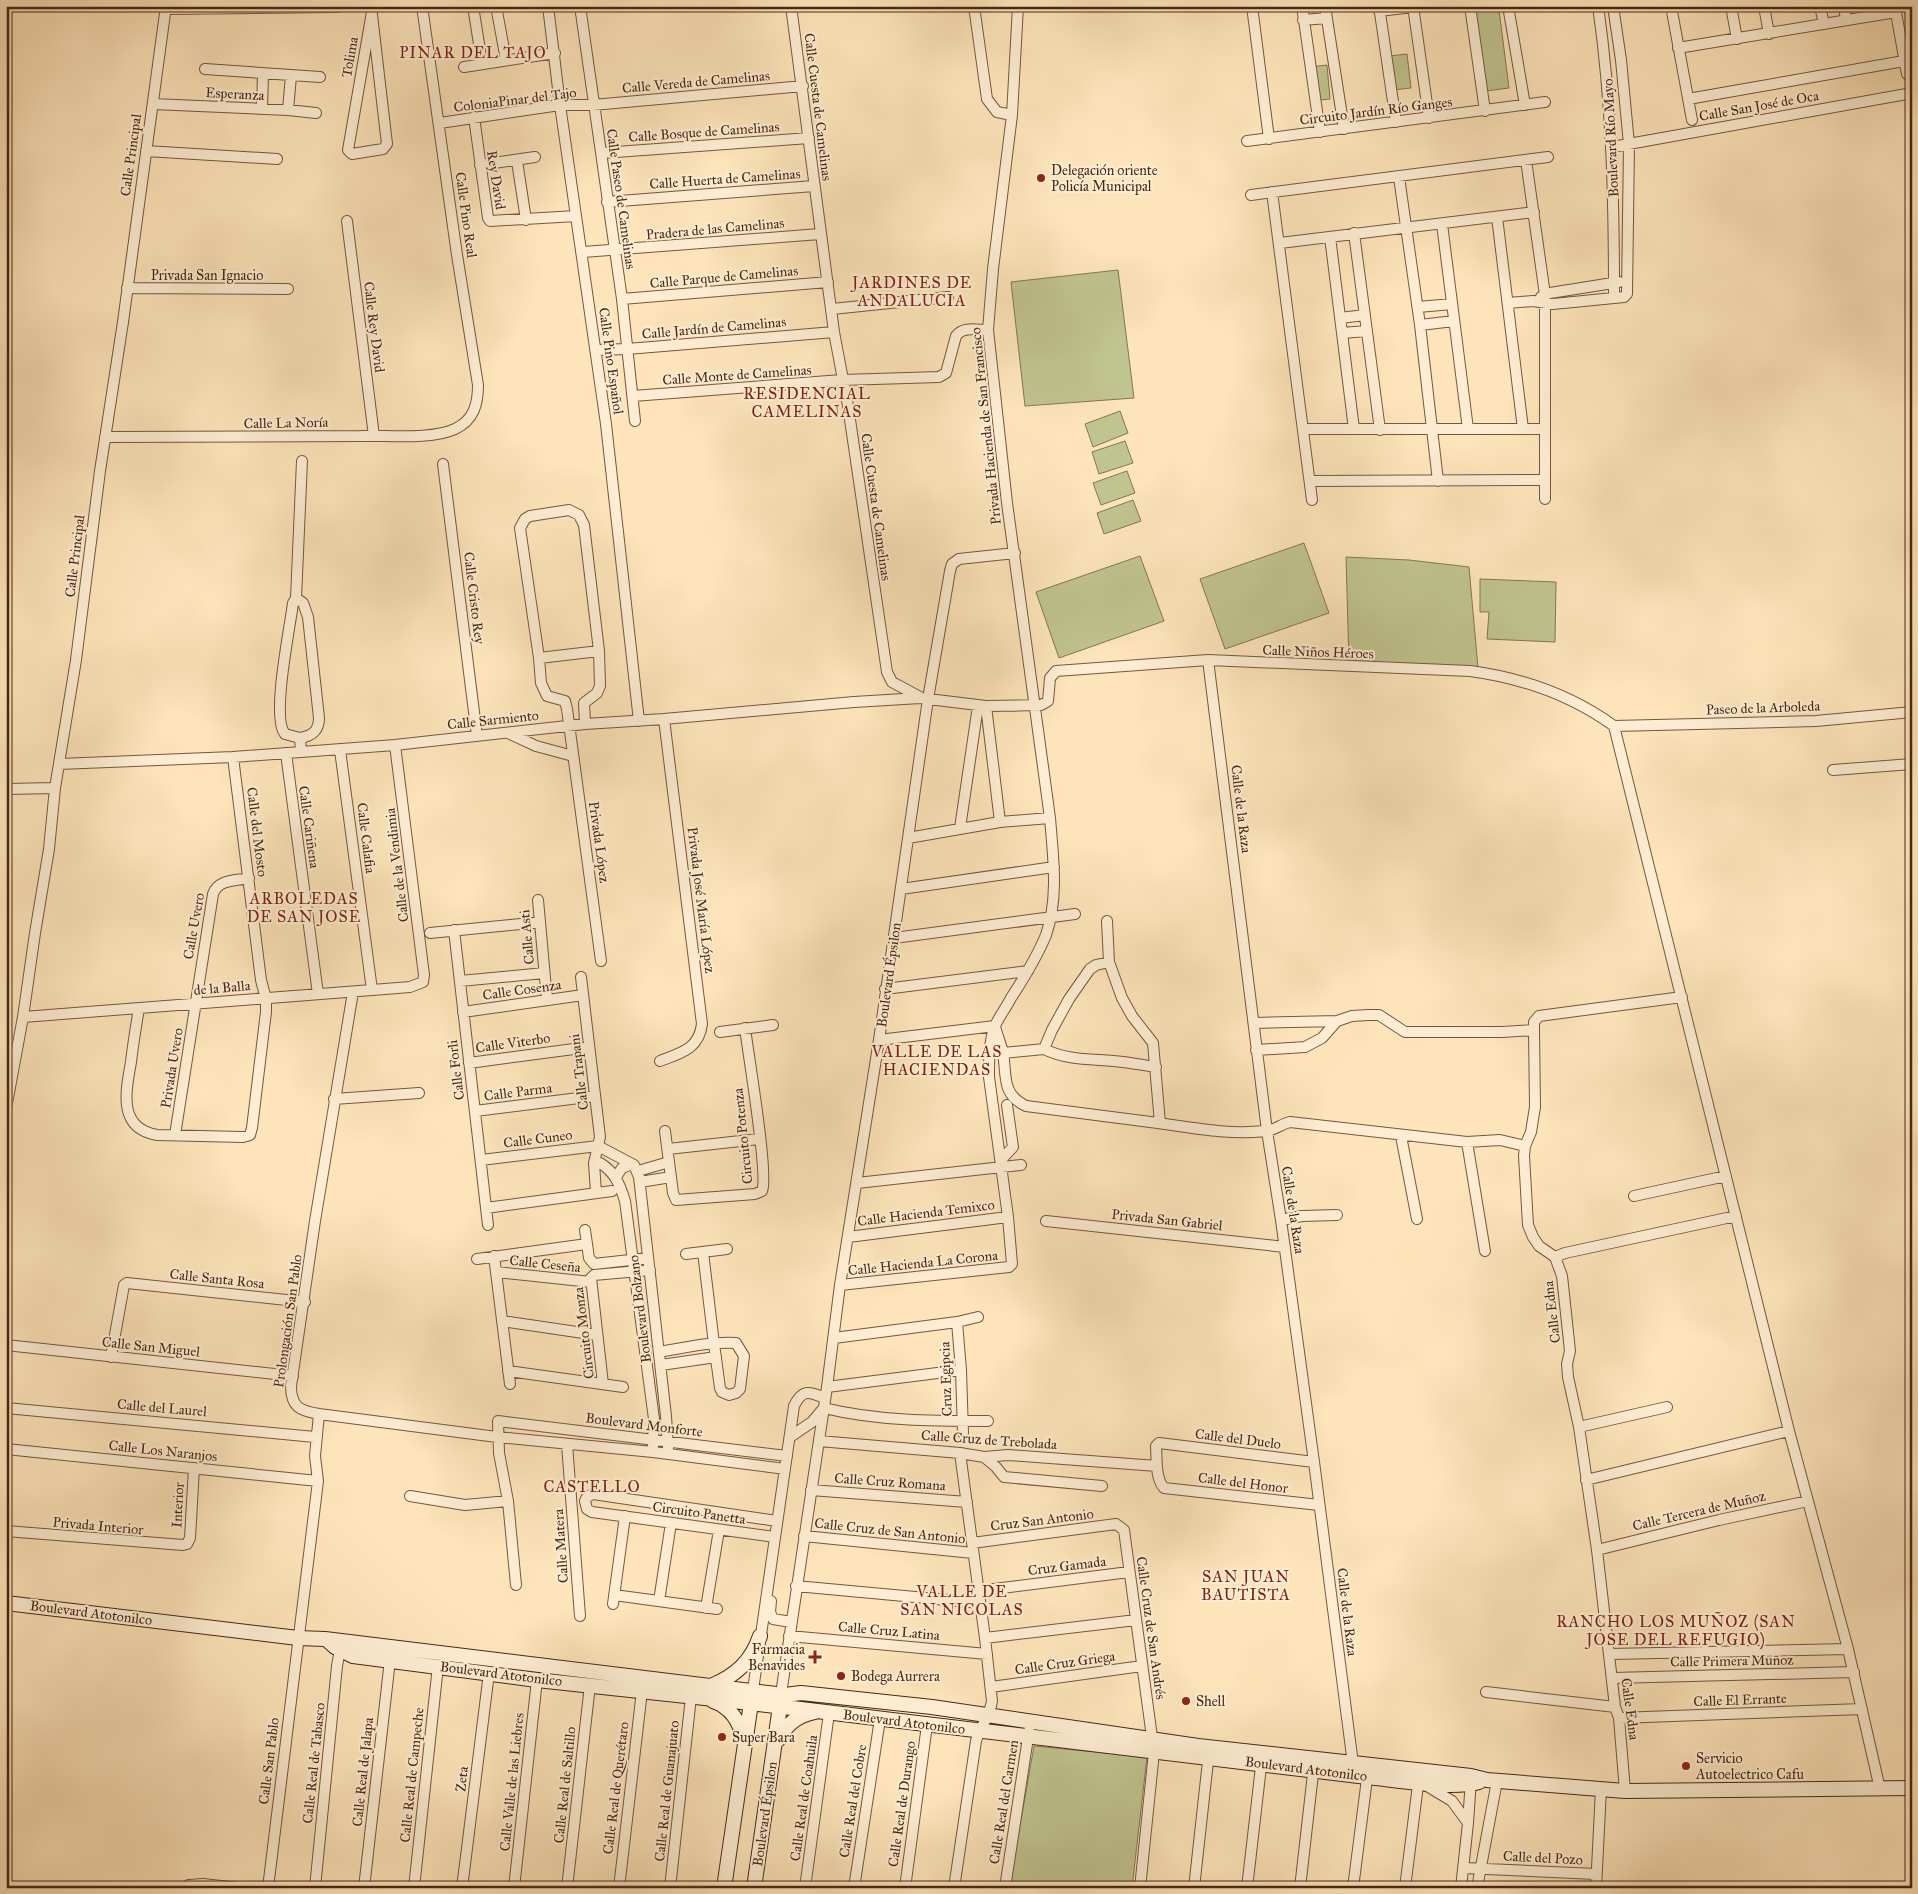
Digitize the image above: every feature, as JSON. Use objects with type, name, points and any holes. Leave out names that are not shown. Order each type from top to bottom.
[{"type":"street","name":"Calle Pino Real","points":[[422,6],[440,123],[457,255],[478,385],[478,399],[473,415],[465,423]]},
{"type":"street","points":[[473,6],[482,63]]},
{"type":"street","points":[[496,6],[506,60]]},
{"type":"street","name":"Calle Pino Español","points":[[548,6],[560,105],[583,252],[606,424],[639,721]]},
{"type":"street","name":"Calle Paseo de Camelinas","points":[[580,6],[622,299],[634,396],[635,421]]},
{"type":"street","name":"Calle Cuesta de Camelinas","points":[[791,6],[834,332],[848,406],[887,672],[892,682],[924,698]]},
{"type":"street","points":[[974,6],[987,99],[997,112],[1012,115]]},
{"type":"street","name":"Privada Hacienda de San Francisco","points":[[1009,1268],[1012,1264],[1008,1217],[989,1077],[991,1041],[995,1026],[1028,971],[1046,935],[1051,917],[1054,892],[1050,818],[1014,553],[988,330],[993,269],[1012,115],[1018,6]]},
{"type":"street","points":[[1252,6],[1270,138]]},
{"type":"street","points":[[1302,6],[1320,132]]},
{"type":"street","points":[[1325,6],[1344,129]]},
{"type":"street","points":[[1396,122],[1379,8],[1413,6],[1429,118]]},
{"type":"street","points":[[1470,6],[1485,111]]},
{"type":"street","points":[[1508,6],[1525,105]]},
{"type":"street","name":"Boulevard Río Mayo","points":[[1598,6],[1607,66],[1612,147],[1614,282],[1619,297],[1628,293],[1628,144],[1621,60],[1613,6]]},
{"type":"street","points":[[1671,6],[1692,120]]},
{"type":"street","points":[[1731,6],[1737,39]]},
{"type":"street","points":[[1764,6],[1768,34]]},
{"type":"street","points":[[1820,6],[1824,24]]},
{"type":"street","points":[[1844,6],[1846,20]]},
{"type":"street","points":[[166,8],[337,7]]},
{"type":"street","name":"Calle Principal","points":[[6,1109],[23,1017],[49,850],[55,788],[76,660],[105,437],[166,8]]},
{"type":"street","points":[[1678,48],[1824,24],[1895,9],[1907,74]]},
{"type":"street","name":"Tolima","points":[[372,11],[387,144],[383,149],[352,154],[348,150],[372,11]]},
{"type":"street","points":[[1303,20],[1326,18]]},
{"type":"street","points":[[464,66],[555,53]]},
{"type":"street","points":[[1688,99],[1904,61]]},
{"type":"street","points":[[205,69],[320,77]]},
{"type":"street","points":[[262,108],[264,74]]},
{"type":"street","points":[[288,110],[291,76]]},
{"type":"street","name":"Calle Vereda de Camelinas","points":[[593,105],[802,86]]},
{"type":"street","name":"Calle San José de Oca","points":[[1612,147],[1912,93]]},
{"type":"street","name":"Circuito Jardín Río Ganges","points":[[1247,141],[1545,102]]},
{"type":"street","name":"Esperanza","points":[[153,104],[262,108],[316,113]]},
{"type":"street","name":"ColoniaPinar del Tajo","points":[[440,123],[560,105],[593,105]]},
{"type":"street","name":"Rey David","points":[[474,117],[488,218],[493,222],[576,216]]},
{"type":"street","name":"Calle Bosque de Camelinas","points":[[602,153],[808,138]]},
{"type":"street","points":[[146,151],[277,159]]},
{"type":"street","points":[[480,165],[535,157]]},
{"type":"street","points":[[1252,195],[1548,157]]},
{"type":"street","points":[[1526,160],[1534,212],[1540,300],[1545,498]]},
{"type":"street","points":[[517,161],[526,220]]},
{"type":"street","points":[[1400,177],[1418,307],[1438,481]]},
{"type":"street","name":"Calle Huerta de Camelinas","points":[[607,202],[814,186]]},
{"type":"street","points":[[1272,192],[1312,500]]},
{"type":"street","points":[[1280,243],[1534,212]]},
{"type":"street","points":[[1497,217],[1523,429]]},
{"type":"street","name":"Calle Rey David","points":[[347,221],[374,436]]},
{"type":"street","points":[[1442,224],[1468,429]]},
{"type":"street","points":[[1354,233],[1380,430]]},
{"type":"street","name":"Pradera de las Camelinas","points":[[583,252],[820,234]]},
{"type":"street","points":[[1330,237],[1354,429]]},
{"type":"street","points":[[1508,303],[1540,300],[1614,282],[1628,281]]},
{"type":"street","name":"Calle Parque de Camelinas","points":[[622,299],[828,282]]},
{"type":"street","name":"Privada San Ignacio","points":[[127,288],[288,289]]},
{"type":"street","points":[[832,309],[948,297]]},
{"type":"street","points":[[1540,300],[1552,304],[1619,297]]},
{"type":"street","points":[[1418,307],[1452,304]]},
{"type":"street","points":[[1340,318],[1364,315]]},
{"type":"street","points":[[1420,325],[1454,321]]},
{"type":"street","name":"Calle Monte de Camelinas","points":[[634,396],[842,380],[942,377],[946,373],[958,332],[963,330],[988,330]]},
{"type":"street","points":[[1342,333],[1367,331]]},
{"type":"street","name":"Calle Jardín de Camelinas","points":[[596,350],[834,332]]},
{"type":"street","name":"Calle La Noría","points":[[105,437],[413,436],[446,432],[465,423]]},
{"type":"street","points":[[1303,429],[1544,429]]},
{"type":"street","points":[[296,598],[303,603],[308,617],[319,718],[317,730],[300,738],[285,734],[282,731],[280,722],[283,673],[293,603],[296,598],[302,461]]},
{"type":"street","name":"Calle Cristo Rey","points":[[443,464],[477,736]]},
{"type":"street","points":[[1310,481],[1544,480]]},
{"type":"street","points":[[585,724],[584,703],[597,693],[600,686],[599,651],[584,525],[580,515],[569,510],[530,516],[524,519],[520,528],[539,658],[599,651]]},
{"type":"street","name":"Boulevard Épsilon","points":[[754,1888],[796,1586],[825,1403],[840,1285],[901,889],[924,698],[952,564],[959,559],[1014,553]]},
{"type":"street","name":"Privada López","points":[[539,658],[542,690],[547,696],[566,701],[601,961]]},
{"type":"street","name":"Calle Niños Héroes","points":[[1036,705],[1045,704],[1048,701],[1050,678],[1056,671],[1208,660],[1470,671],[1494,674],[1515,679],[1577,701],[1614,726]]},
{"type":"street","name":"Calle de la Raza","points":[[1208,660],[1256,1050],[1285,1247],[1353,1764]]},
{"type":"street","points":[[924,698],[982,706],[1036,705]]},
{"type":"street","name":"Calle Sarmiento","points":[[59,764],[234,757],[395,746],[585,724],[924,698]]},
{"type":"street","points":[[982,706],[1000,822]]},
{"type":"street","points":[[960,828],[982,706]]},
{"type":"street","name":"Paseo de la Arboleda","points":[[1614,726],[1816,721],[1912,712]]},
{"type":"street","name":"Privada José María López","points":[[660,1061],[680,1053],[696,1043],[702,1024],[664,719]]},
{"type":"street","points":[[1614,726],[1790,1431],[1854,1672],[1880,1789]]},
{"type":"street","points":[[508,732],[536,746],[573,756]]},
{"type":"street","points":[[300,738],[301,751]]},
{"type":"street","name":"Calle de la Vendimia","points":[[395,746],[423,982]]},
{"type":"street","name":"Calle Calafia","points":[[340,750],[372,990]]},
{"type":"street","name":"Calle Cariñena","points":[[286,753],[318,994]]},
{"type":"street","name":"Calle del Mosto","points":[[175,1135],[243,1137],[250,1135],[265,1024],[266,998],[261,980],[234,757]]},
{"type":"street","points":[[1833,770],[1912,764]]},
{"type":"street","points":[[6,789],[55,788]]},
{"type":"street","points":[[908,838],[1000,822],[1050,818]]},
{"type":"street","points":[[901,889],[1054,867]]},
{"type":"street","name":"Calle Uvero","points":[[196,1004],[215,889],[221,884],[249,878]]},
{"type":"street","name":"Calle Asti","points":[[538,900],[547,1000]]},
{"type":"street","points":[[894,938],[1075,914]]},
{"type":"street","points":[[1107,921],[1109,962],[1122,998],[1153,1043],[1160,1124]]},
{"type":"street","points":[[430,932],[540,922]]},
{"type":"street","name":"Calle Forli","points":[[454,930],[488,1225]]},
{"type":"street","points":[[1044,1049],[1069,999],[1090,969],[1096,964],[1109,962]]},
{"type":"street","points":[[885,989],[1028,971]]},
{"type":"street","points":[[460,981],[544,973]]},
{"type":"street","name":"Calle Trapani","points":[[581,977],[600,1137],[594,1163]]},
{"type":"street","name":"de la Balla","points":[[23,1017],[353,992],[410,986],[423,982]]},
{"type":"street","name":"Prolongación San Pablo","points":[[353,992],[315,1221],[291,1394],[294,1402],[304,1412],[497,1437]]},
{"type":"street","name":"Calle Cosenza","points":[[463,1012],[583,996]]},
{"type":"street","points":[[1682,997],[1539,1016],[1534,1022],[1536,1107],[1531,1132],[1525,1146],[1528,1225],[1539,1246],[1555,1257],[1565,1252],[1736,1216]]},
{"type":"street","name":"Privada Uvero","points":[[175,1135],[196,1004]]},
{"type":"street","points":[[139,1008],[125,1096],[128,1112],[134,1123],[148,1133],[175,1135]]},
{"type":"street","points":[[1254,1023],[1337,1021],[1352,1016],[1379,1015],[1405,1032],[1502,1032],[1534,1030]]},
{"type":"street","points":[[1256,1050],[1312,1045],[1322,1038],[1337,1021]]},
{"type":"street","points":[[720,1032],[773,1025]]},
{"type":"street","points":[[879,1040],[995,1026],[1002,1053],[1007,1088],[1012,1103],[1013,1147],[1001,1164]]},
{"type":"street","name":"Circuito Potenza","points":[[665,1131],[674,1198],[679,1201],[760,1192],[764,1188],[745,1028]]},
{"type":"street","name":"Calle Viterbo","points":[[469,1063],[589,1047]]},
{"type":"street","points":[[1002,1053],[1044,1049],[1057,1056],[1156,1067]]},
{"type":"street","points":[[334,1099],[419,1093]]},
{"type":"street","name":"Calle Parma","points":[[475,1111],[595,1096]]},
{"type":"street","points":[[995,1111],[1012,1103],[1192,1130],[1224,1132],[1267,1131],[1290,1122],[1467,1142],[1500,1140],[1525,1146]]},
{"type":"street","points":[[1401,1136],[1417,1218]]},
{"type":"street","points":[[668,1150],[759,1139]]},
{"type":"street","points":[[1467,1142],[1485,1251]]},
{"type":"street","points":[[598,1146],[635,1167]]},
{"type":"street","name":"Calle Cuneo","points":[[481,1160],[598,1146]]},
{"type":"street","points":[[596,1193],[594,1163],[602,1164],[616,1177],[622,1168],[669,1162]]},
{"type":"street","points":[[857,1183],[1001,1164],[1021,1165]]},
{"type":"street","name":"Boulevard Bolzano","points":[[635,1167],[640,1182],[661,1365],[668,1442],[667,1454]]},
{"type":"street","points":[[1634,1196],[1726,1176]]},
{"type":"street","name":"Boulevard Bolzano","points":[[616,1177],[624,1201],[633,1260],[654,1419],[653,1452]]},
{"type":"street","points":[[640,1182],[671,1177]]},
{"type":"street","points":[[486,1208],[612,1191]]},
{"type":"street","points":[[1281,1220],[1302,1216],[1337,1215]]},
{"type":"street","name":"Calle Hacienda Temixco","points":[[848,1237],[1008,1217]]},
{"type":"street","name":"Privada San Gabriel","points":[[1046,1221],[1285,1247]]},
{"type":"street","points":[[585,1230],[588,1258],[594,1264],[648,1258]]},
{"type":"street","points":[[476,1259],[587,1244]]},
{"type":"street","points":[[686,1254],[727,1249]]},
{"type":"street","points":[[659,1352],[714,1344],[736,1343],[743,1353],[740,1389],[733,1395],[725,1394],[720,1388],[714,1344],[703,1252]]},
{"type":"street","points":[[494,1256],[510,1384]]},
{"type":"street","name":"Calle Edna","points":[[1555,1257],[1562,1276],[1570,1351],[1567,1364],[1568,1377],[1579,1427],[1596,1550],[1615,1707],[1619,1718],[1625,1791]]},
{"type":"street","name":"Calle Hacienda La Corona","points":[[840,1285],[1009,1268]]},
{"type":"street","name":"Circuito Monza","points":[[603,1384],[591,1278],[594,1275],[650,1270]]},
{"type":"street","name":"Calle Ceseña","points":[[496,1272],[591,1282]]},
{"type":"street","name":"Calle Santa Rosa","points":[[111,1357],[124,1285],[127,1283],[305,1302]]},
{"type":"street","points":[[834,1338],[957,1322],[978,1317]]},
{"type":"street","points":[[502,1321],[597,1335]]},
{"type":"street","name":"Cruz Egipcia","points":[[957,1322],[963,1434]]},
{"type":"street","name":"Calle San Miguel","points":[[6,1345],[294,1376]]},
{"type":"street","points":[[661,1365],[716,1357]]},
{"type":"street","points":[[827,1387],[961,1370]]},
{"type":"street","name":"Circuito Monza","points":[[508,1371],[623,1387]]},
{"type":"street","points":[[724,1888],[794,1406],[800,1396],[808,1393],[825,1403],[879,1417],[988,1421]]},
{"type":"street","points":[[790,1436],[812,1422],[825,1403]]},
{"type":"street","points":[[1579,1427],[1667,1407]]},
{"type":"street","name":"Calle del Laurel","points":[[6,1408],[315,1437]]},
{"type":"street","points":[[298,1638],[318,1481],[315,1437],[319,1414]]},
{"type":"street","name":"Boulevard Monforte","points":[[785,1469],[653,1452],[497,1437],[498,1421],[787,1456]]},
{"type":"street","points":[[1586,1480],[1790,1431]]},
{"type":"street","points":[[497,1437],[508,1501],[516,1585]]},
{"type":"street","name":"Calle Cruz de Trebolada","points":[[819,1441],[960,1453],[984,1457],[1008,1455],[1157,1466]]},
{"type":"street","name":"Calle del Duelo","points":[[1157,1466],[1156,1446],[1159,1443],[1314,1462]]},
{"type":"street","name":"Calle Matera","points":[[567,1444],[580,1616]]},
{"type":"street","name":"Calle Los Naranjos","points":[[6,1448],[318,1481]]},
{"type":"street","points":[[954,1888],[979,1731],[989,1714],[992,1701],[960,1453]]},
{"type":"street","points":[[984,1457],[1004,1477],[1102,1486]]},
{"type":"street","name":"Calle del Honor","points":[[1157,1466],[1160,1484],[1164,1488],[1319,1506]]},
{"type":"street","name":"Interior","points":[[187,1544],[190,1538],[194,1468]]},
{"type":"street","name":"Calle Cruz Romana","points":[[811,1490],[967,1502]]},
{"type":"street","name":"Circuito Panetta","points":[[774,1542],[719,1530],[589,1511],[586,1506],[586,1499],[593,1494],[778,1521]]},
{"type":"street","points":[[410,1496],[465,1504],[508,1501]]},
{"type":"street","name":"Calle Tercera de Muñoz","points":[[1596,1550],[1719,1520],[1808,1501]]},
{"type":"street","points":[[625,1516],[614,1600],[659,1601],[712,1609],[719,1530]]},
{"type":"street","points":[[659,1601],[671,1523]]},
{"type":"street","name":"Cruz San Antonio","points":[[973,1548],[1116,1524]]},
{"type":"street","name":"Calle Cruz de San Andrés","points":[[1116,1524],[1124,1530],[1152,1745],[1140,1888]]},
{"type":"street","name":"Privada Interior","points":[[6,1531],[161,1545],[178,1546],[187,1544]]},
{"type":"street","name":"Calle Cruz de San Antonio","points":[[804,1536],[973,1548]]},
{"type":"street","points":[[774,1542],[776,1560],[770,1612],[771,1616],[777,1620],[791,1622]]},
{"type":"street","name":"Cruz Gamada","points":[[978,1591],[1129,1572]]},
{"type":"street","points":[[796,1586],[980,1603]]},
{"type":"street","name":"Boulevard Atotonilco","points":[[6,1603],[298,1638],[325,1639],[341,1645],[713,1685],[752,1697]]},
{"type":"street","points":[[985,1638],[1136,1620]]},
{"type":"street","points":[[713,1685],[726,1679],[744,1665],[756,1650],[760,1636]]},
{"type":"street","name":"Calle Cruz Latina","points":[[789,1636],[987,1654]]},
{"type":"street","name":"Calle San Pablo","points":[[268,1888],[298,1638]]},
{"type":"street","name":"Boulevard Atotonilco","points":[[341,1645],[352,1656],[537,1680],[698,1697],[752,1697],[781,1700],[825,1712],[927,1725],[1028,1736],[1152,1745],[1420,1778],[1492,1781],[1625,1791],[1912,1788]]},
{"type":"street","name":"Calle Real de Tabasco","points":[[316,1888],[341,1645]]},
{"type":"street","points":[[1610,1654],[1848,1650]]},
{"type":"street","name":"Calle Real de Jalapa","points":[[364,1888],[390,1660]]},
{"type":"street","name":"Calle Real de Campeche","points":[[414,1888],[438,1666]]},
{"type":"street","name":"Calle Cruz Griega","points":[[991,1687],[1142,1666]]},
{"type":"street","name":"Calle Primera Muñoz","points":[[1612,1678],[1854,1672]]},
{"type":"street","name":"Zeta","points":[[462,1888],[489,1673]]},
{"type":"street","name":"Calle Valle de las Liebres","points":[[514,1888],[537,1680]]},
{"type":"street","name":"Calle Real de Saltillo","points":[[567,1888],[590,1685]]},
{"type":"street","name":"Calle Real de Querétaro","points":[[619,1888],[642,1691]]},
{"type":"street","points":[[1486,1692],[1615,1707]]},
{"type":"street","name":"Boulevard Atotonilco","points":[[781,1700],[821,1694],[989,1714],[1101,1732],[1152,1745]]},
{"type":"street","points":[[698,1697],[723,1706],[735,1717],[739,1724],[744,1745]]},
{"type":"street","name":"Calle Real de Guanajuato","points":[[670,1888],[698,1697]]},
{"type":"street","name":"Calle El Errante","points":[[1619,1718],[1862,1709]]},
{"type":"street","points":[[775,1745],[792,1721],[804,1715],[825,1712]]},
{"type":"street","name":"Calle Real de Coahuila","points":[[805,1888],[825,1712]]},
{"type":"street","name":"Calle Real del Cobre","points":[[854,1888],[880,1719]]},
{"type":"street","name":"Calle Real del Carmen","points":[[1005,1888],[1030,1720]]},
{"type":"street","name":"Calle Real de Durango","points":[[905,1888],[927,1725]]},
{"type":"street","points":[[1194,1888],[1209,1752]]},
{"type":"street","points":[[1247,1888],[1262,1758]]},
{"type":"street","name":"Boulevard Atotonilco","points":[[1314,1765],[1353,1764],[1368,1771]]},
{"type":"street","points":[[1300,1888],[1314,1765]]},
{"type":"street","points":[[1353,1888],[1368,1771]]},
{"type":"street","points":[[1405,1888],[1420,1778],[1452,1801],[1468,1823]]},
{"type":"street","points":[[1461,1888],[1468,1823],[1470,1780]]},
{"type":"street","points":[[1478,1888],[1492,1781]]},
{"type":"street","name":"Calle del Pozo","points":[[1464,1868],[1596,1874],[1601,1789]]},
{"type":"street","points":[[1596,1874],[1596,1888]]},
{"type":"street","points":[[188,1886],[203,1884],[238,1888]]},
{"type":"green space","points":[[1499,10],[1509,88],[1486,91],[1476,12]]},
{"type":"green space","points":[[1407,54],[1411,88],[1393,90],[1389,56]]},
{"type":"green space","points":[[1327,65],[1330,99],[1312,101],[1309,67]]},
{"type":"green space","points":[[1118,270],[1134,398],[1025,406],[1011,282]]},
{"type":"green space","points":[[1120,411],[1128,433],[1093,447],[1085,424]]},
{"type":"green space","points":[[1125,441],[1133,463],[1099,474],[1092,452]]},
{"type":"green space","points":[[1127,471],[1135,493],[1101,505],[1093,483]]},
{"type":"green space","points":[[1133,500],[1141,521],[1104,534],[1097,513]]},
{"type":"green space","points":[[1304,543],[1329,613],[1225,649],[1200,579]]},
{"type":"green space","points":[[1140,556],[1164,621],[1059,658],[1036,592]]},
{"type":"green space","points":[[1346,557],[1409,560],[1469,567],[1478,668],[1349,664]]},
{"type":"green space","points":[[1480,579],[1556,582],[1555,642],[1487,639],[1489,612],[1480,612]]},
{"type":"green space","points":[[1034,1746],[1147,1757],[1132,1888],[1009,1888]]},
{"type":"place","name":"Delegación oriente Policía Municipal","points":[[1041,178]]},
{"type":"place","name":"Farmacia Benavides","points":[[815,1657]]},
{"type":"place","name":"Bodega Aurrera","points":[[841,1676]]},
{"type":"place","name":"Shell","points":[[1186,1701]]},
{"type":"place","name":"Super Bara","points":[[722,1737]]},
{"type":"place","name":"Servicio Autoelectrico Cafu","points":[[1686,1766]]},
{"type":"district","name":"PINAR DEL TAJO","points":[[473,52]]},
{"type":"district","name":"JARDINES DE ANDALUCIA","points":[[912,291]]},
{"type":"district","name":"RESIDENCIAL CAMELINAS","points":[[807,402]]},
{"type":"district","name":"ARBOLEDAS DE SAN JOSE","points":[[304,907]]},
{"type":"district","name":"VALLE DE LAS HACIENDAS","points":[[937,1060]]},
{"type":"district","name":"CASTELLO","points":[[592,1486]]},
{"type":"district","name":"SAN JUAN BAUTISTA","points":[[1246,1585]]},
{"type":"district","name":"VALLE DE SAN NICOLAS","points":[[962,1600]]},
{"type":"district","name":"RANCHO LOS MUÑOZ (SAN JOSE DEL REFUGIO)","points":[[1676,1630]]}]
